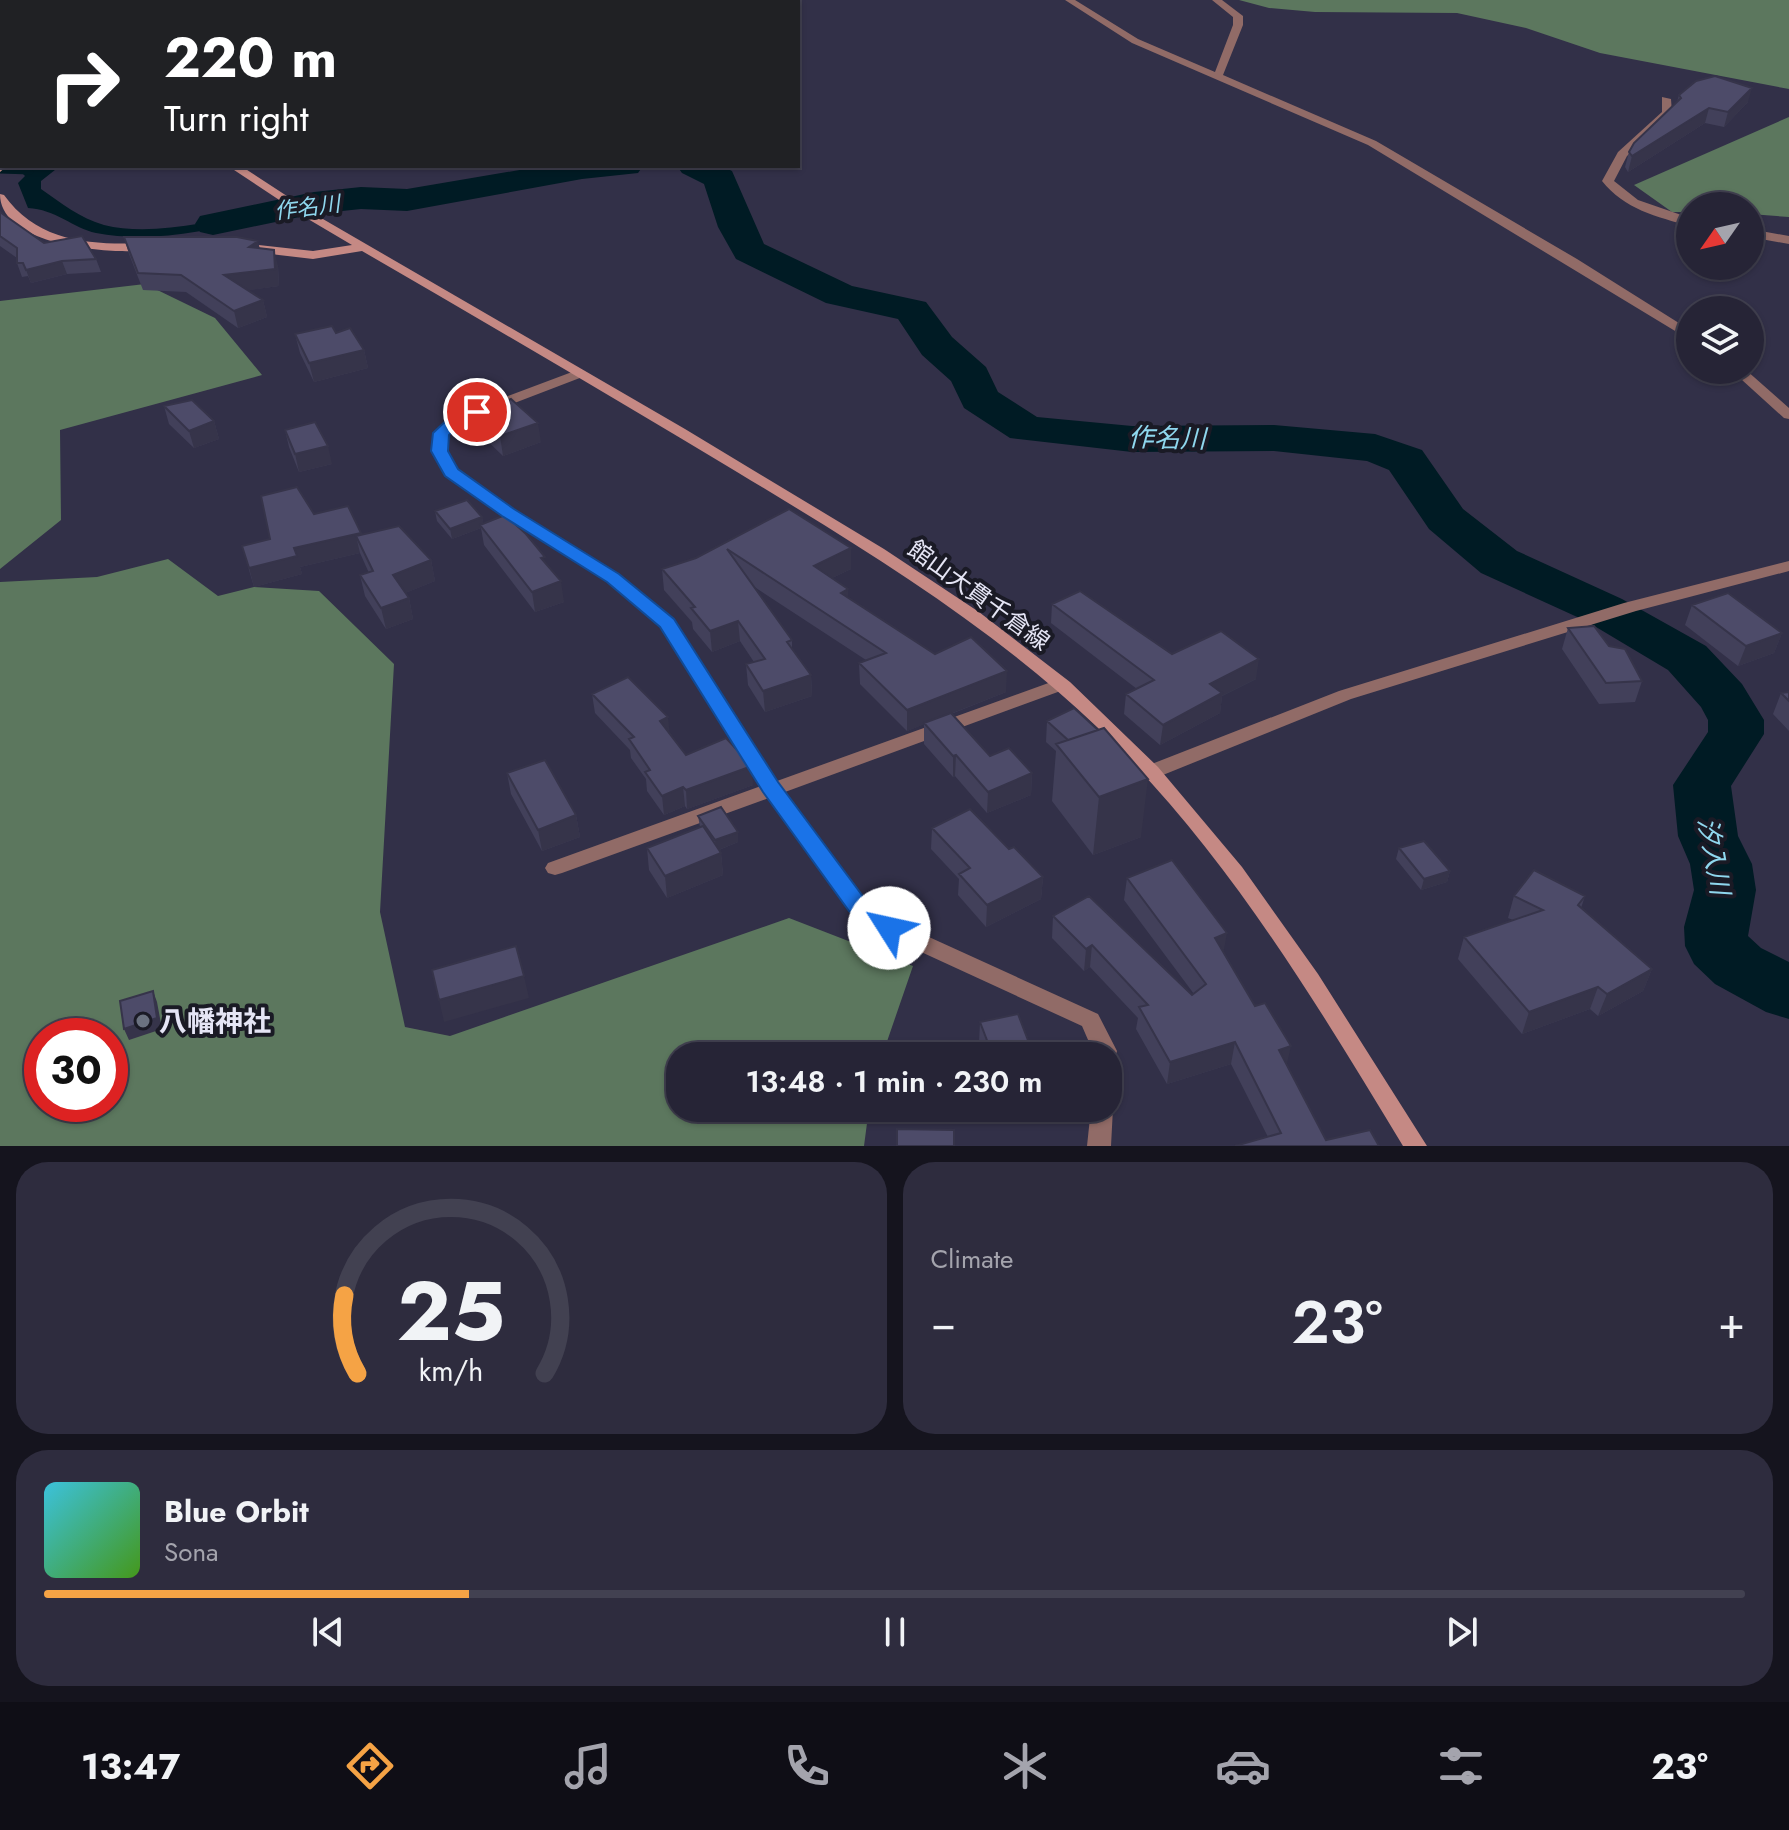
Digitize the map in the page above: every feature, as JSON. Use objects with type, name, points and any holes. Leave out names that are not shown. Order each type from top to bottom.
[{"type":"main road","name":"館山大貫千倉線","points":[[237,168],[312,217],[840,528],[990,628],[1060,685],[1151,772],[1213,843],[1315,985],[1415,1146]]},
{"type":"main road","points":[[0,197],[15,220],[49,235],[96,245],[163,247]]},
{"type":"main road","points":[[227,246],[313,255],[365,247]]},
{"type":"street","points":[[1069,0],[1127,37],[1383,149],[1676,327]]},
{"type":"street","points":[[1216,0],[1238,16],[1238,25],[1218,76]]},
{"type":"street","points":[[1666,99],[1669,107],[1667,113],[1622,154],[1608,181],[1615,191],[1635,203],[1676,217]]},
{"type":"street","points":[[1764,236],[1789,240]]},
{"type":"street","points":[[580,373],[457,420],[441,433],[439,451],[451,472],[508,513],[613,578],[667,623],[771,787],[857,905],[889,928],[1090,1020],[1101,1042]]},
{"type":"street","points":[[1754,384],[1789,415]]},
{"type":"street","points":[[1151,772],[1345,695],[1630,607],[1789,566]]},
{"type":"street","points":[[555,868],[771,787],[1060,685]]},
{"type":"street","points":[[1099,1146],[1101,1122]]},
{"type":"green space","points":[[1239,0],[1789,0],[1789,89],[1600,53],[1526,28],[1457,13],[1315,12],[1269,8]]},
{"type":"green space","points":[[1789,117],[1789,217],[1764,215],[1764,192],[1676,192],[1676,212],[1672,212],[1634,185]]},
{"type":"green space","points":[[145,284],[215,318],[262,375],[60,430],[61,520],[0,569],[0,301]]},
{"type":"green space","points":[[168,559],[218,596],[254,587],[319,591],[394,664],[380,912],[405,1027],[450,1036],[789,918],[913,966],[887,1042],[666,1042],[666,1122],[867,1122],[864,1146],[0,1146],[0,582],[97,577]]},
{"type":"water","points":[[31,168],[57,168],[41,181],[41,189],[63,205],[104,225],[168,228],[275,208],[286,214],[168,235],[144,237],[96,233],[47,212],[28,208],[18,183],[25,176],[21,172]]},
{"type":"building","points":[[1715,76],[1752,88],[1728,112],[1709,108],[1632,156],[1629,152],[1634,143],[1681,98],[1679,95],[1696,81]]},
{"type":"building","points":[[0,212],[44,243],[82,236],[96,259],[62,261],[26,270],[23,263],[17,263],[17,248],[0,236]]},
{"type":"building","points":[[124,237],[237,237],[258,241],[249,247],[274,250],[275,269],[224,275],[263,300],[234,311],[181,275],[138,273]]},
{"type":"building","points":[[332,326],[336,333],[350,328],[364,350],[309,363],[295,334]]},
{"type":"building","points":[[511,399],[538,423],[500,436],[474,412]]},
{"type":"building","points":[[192,400],[214,421],[189,431],[164,406]]},
{"type":"building","points":[[315,422],[328,446],[295,454],[285,430]]},
{"type":"building","points":[[297,487],[314,514],[348,506],[361,533],[294,548],[297,556],[249,568],[242,546],[270,539],[261,496]]},
{"type":"building","points":[[467,500],[482,517],[450,529],[435,511]]},
{"type":"building","points":[[789,509],[851,548],[814,566],[848,589],[841,593],[935,654],[971,637],[1007,671],[907,710],[859,663],[886,653],[727,549],[792,640],[787,642],[811,675],[763,691],[746,664],[765,659],[738,621],[710,631],[691,608],[695,607],[662,569],[696,558]]},
{"type":"building","points":[[505,515],[526,534],[561,581],[532,592],[480,525]]},
{"type":"building","points":[[399,526],[431,560],[393,575],[409,598],[381,608],[360,575],[373,571],[356,536]]},
{"type":"building","points":[[1080,591],[1172,654],[1221,631],[1259,659],[1210,684],[1222,693],[1163,725],[1126,694],[1154,680],[1052,604]]},
{"type":"building","points":[[1728,593],[1782,633],[1746,646],[1692,605]]},
{"type":"building","points":[[1594,626],[1609,646],[1625,649],[1642,681],[1606,683],[1568,628]]},
{"type":"building","points":[[628,677],[668,717],[660,721],[686,755],[726,738],[752,766],[662,796],[645,772],[650,770],[629,739],[634,737],[592,694]]},
{"type":"building","points":[[1074,708],[1098,730],[1068,740],[1047,721]]},
{"type":"building","points":[[951,713],[990,756],[1009,748],[1032,773],[988,792],[924,723]]},
{"type":"building","points":[[1104,728],[1148,779],[1099,797],[1056,744]]},
{"type":"building","points":[[545,760],[576,815],[538,830],[507,773]]},
{"type":"building","points":[[721,807],[738,832],[715,840],[698,816]]},
{"type":"building","points":[[970,809],[1009,849],[1014,847],[1043,877],[987,905],[959,874],[970,868],[932,828]]},
{"type":"building","points":[[703,826],[721,853],[665,876],[647,848]]},
{"type":"building","points":[[1424,841],[1450,871],[1424,879],[1399,848]]},
{"type":"building","points":[[1172,860],[1227,933],[1215,938],[1255,1006],[1265,1003],[1291,1046],[1279,1050],[1326,1140],[1370,1130],[1379,1146],[1235,1146],[1281,1133],[1235,1042],[1170,1062],[1139,1007],[1148,1005],[1092,945],[1086,949],[1053,916],[1089,896],[1192,995],[1206,984],[1127,878]]},
{"type":"building","points":[[1534,870],[1585,896],[1578,905],[1652,969],[1607,994],[1598,987],[1529,1012],[1464,937],[1543,910],[1514,896]]},
{"type":"building","points":[[516,946],[524,976],[439,1000],[432,970]]},
{"type":"building","points":[[153,991],[157,1018],[128,1028],[128,1018],[122,1018],[120,1001]]},
{"type":"building","points":[[1018,1014],[1029,1042],[988,1042],[980,1022]]},
{"type":"building","points":[[897,1129],[954,1130],[954,1146],[897,1146]]},
{"type":"waterway","name":"作名川","points":[[213,224],[314,203],[361,198],[407,200],[597,168]]},
{"type":"waterway","name":"作名川","points":[[698,168],[720,178],[736,227],[749,251],[840,295],[912,310],[937,346],[971,376],[979,399],[1026,429],[1132,439],[1274,438],[1375,448],[1406,460],[1446,519],[1499,562],[1604,610],[1687,658],[1723,697],[1736,720],[1736,734],[1702,785],[1708,836],[1721,864],[1725,890],[1716,927],[1717,946],[1738,966],[1789,993]]},
{"type":"waterway","points":[[0,171],[31,172]]},
{"type":"place","name":"八幡神社","points":[[143,1021]]},
{"type":"route","points":[[477,412],[457,420],[441,433],[439,451],[451,472],[508,513],[613,578],[667,623],[771,787],[857,905],[889,928]]},
{"type":"water label","name":"汐入川","points":[[1714,856]]}]
